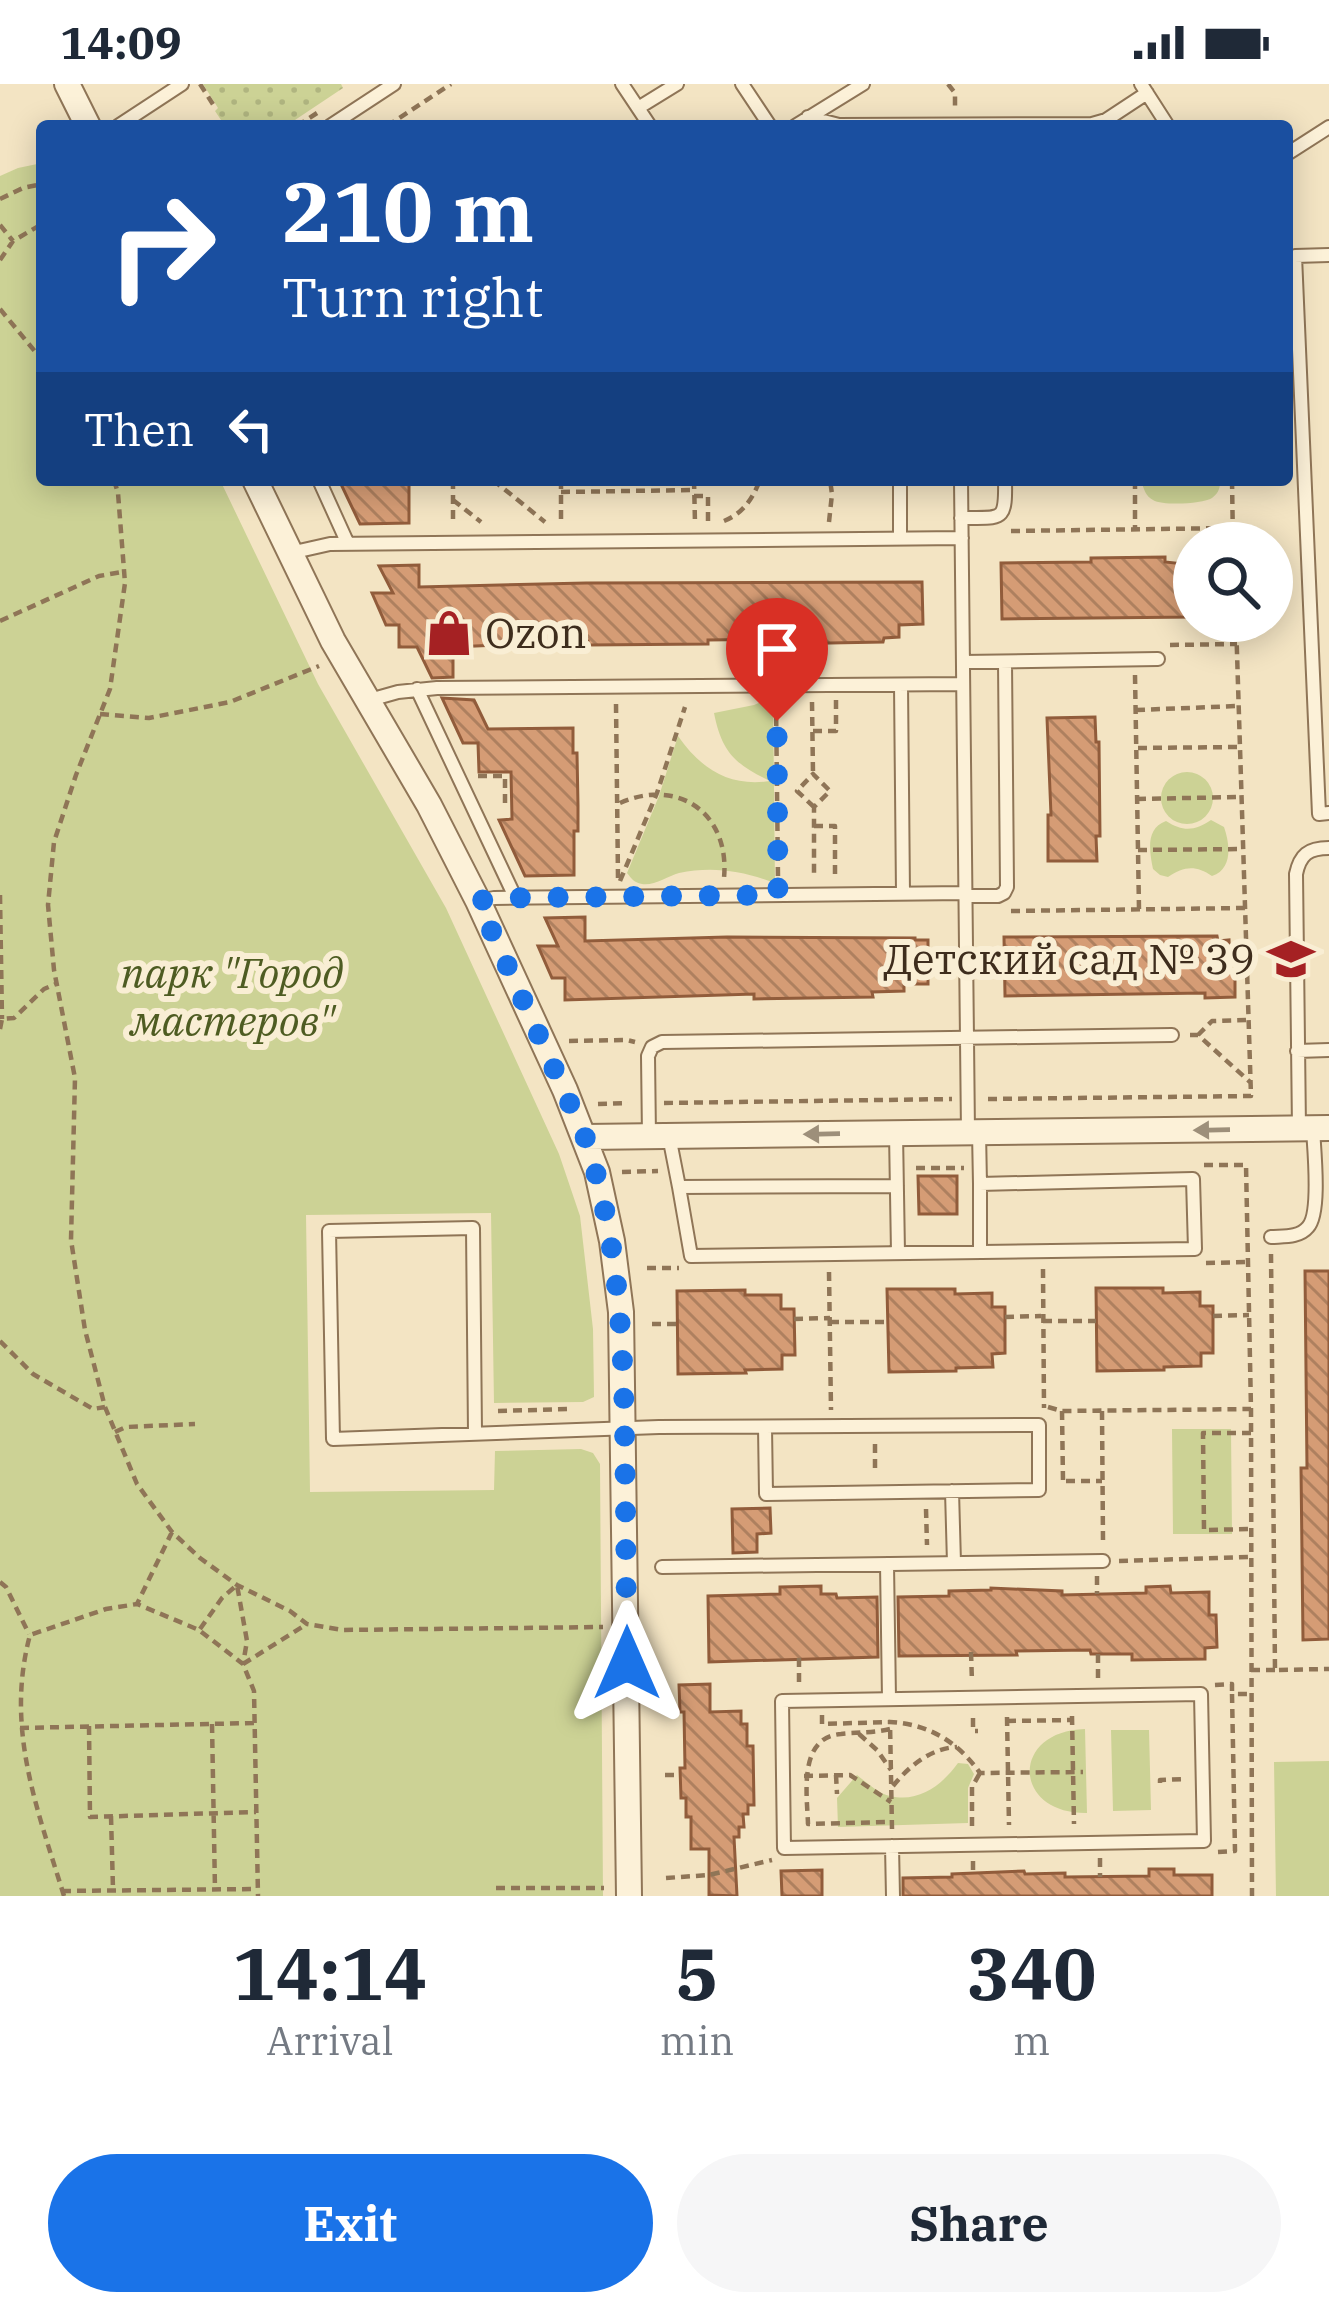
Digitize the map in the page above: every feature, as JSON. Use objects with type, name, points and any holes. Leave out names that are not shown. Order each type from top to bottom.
[{"type":"street","points":[[67,84],[85,120]]},
{"type":"street","points":[[259,486],[333,641],[429,805],[478,901],[597,1172],[621,1312],[625,1428],[627,1627],[619,1892]]},
{"type":"street","points":[[585,1137],[1314,1129]]},
{"type":"lane","points":[[127,120],[182,84]]},
{"type":"lane","points":[[339,120],[394,84]]},
{"type":"lane","points":[[622,84],[646,120]]},
{"type":"lane","points":[[638,108],[676,84]]},
{"type":"lane","points":[[742,84],[766,120]]},
{"type":"lane","points":[[804,120],[862,84]]},
{"type":"lane","points":[[1106,120],[1144,88],[1164,120]]},
{"type":"lane","points":[[808,117],[820,120]]},
{"type":"lane","points":[[1293,150],[1329,127]]},
{"type":"lane","points":[[1329,255],[1295,256],[1319,814],[1329,813]]},
{"type":"lane","points":[[1293,305],[1297,310]]},
{"type":"lane","points":[[322,486],[348,544]]},
{"type":"lane","points":[[900,486],[900,539]]},
{"type":"lane","points":[[961,486],[968,1099],[979,1168],[980,1252]]},
{"type":"lane","points":[[962,518],[1003,514],[1005,486]]},
{"type":"lane","points":[[290,554],[309,547],[348,544],[708,533],[826,539],[962,538]]},
{"type":"lane","points":[[963,662],[1158,659]]},
{"type":"lane","points":[[478,901],[903,893],[998,896],[1007,887],[1005,662]]},
{"type":"lane","points":[[901,685],[903,893]]},
{"type":"lane","points":[[366,700],[417,689],[963,685]]},
{"type":"lane","points":[[417,689],[515,897]]},
{"type":"lane","points":[[1270,1237],[1292,1236],[1307,1229],[1315,1213],[1314,1129],[1297,1051],[1295,874],[1305,853],[1329,848]]},
{"type":"lane","points":[[980,1184],[1193,1179],[1195,1249],[691,1256],[675,1171],[649,1103],[648,1056],[662,1042],[1172,1035]]},
{"type":"lane","points":[[1297,1051],[1329,1051]]},
{"type":"lane","points":[[896,1133],[898,1253]]},
{"type":"lane","points":[[679,1187],[897,1186]]},
{"type":"lane","points":[[475,1432],[473,1228],[329,1231],[333,1438],[625,1428],[1039,1424],[1039,1490],[766,1493],[765,1427]]},
{"type":"lane","points":[[952,1491],[954,1563]]},
{"type":"lane","points":[[662,1567],[1103,1561]]},
{"type":"lane","points":[[887,1564],[890,1699]]},
{"type":"lane","points":[[1201,1694],[1204,1841],[784,1848],[782,1701],[890,1699],[1201,1694]]},
{"type":"lane","points":[[892,1846],[892,1896]]},
{"type":"path","points":[[200,84],[216,109]]},
{"type":"path","points":[[396,120],[451,84]]},
{"type":"path","points":[[948,84],[955,94],[955,120]]},
{"type":"path","points":[[0,200],[36,185]]},
{"type":"path","points":[[0,225],[13,241]]},
{"type":"path","points":[[0,260],[13,241],[36,228]]},
{"type":"path","points":[[0,308],[36,353]]},
{"type":"path","points":[[116,486],[125,572],[110,689],[54,842],[48,905],[75,1078],[70,1240],[85,1330],[105,1407],[137,1484],[172,1532],[200,1558],[237,1585],[308,1624],[342,1630],[627,1627]]},
{"type":"path","points":[[453,486],[453,543]]},
{"type":"path","points":[[500,486],[562,539]]},
{"type":"path","points":[[561,486],[562,539]]},
{"type":"path","points":[[694,486],[694,526],[708,533]]},
{"type":"path","points":[[708,533],[737,515],[757,486]]},
{"type":"path","points":[[826,539],[830,486]]},
{"type":"path","points":[[1135,486],[1135,530]]},
{"type":"path","points":[[1232,486],[1233,522]]},
{"type":"path","points":[[561,492],[707,496],[708,533]]},
{"type":"path","points":[[453,500],[505,542]]},
{"type":"path","points":[[1000,532],[1173,529]]},
{"type":"path","points":[[0,621],[99,576],[125,572]]},
{"type":"path","points":[[589,1104],[1251,1096],[1237,642]]},
{"type":"path","points":[[1135,660],[1138,909]]},
{"type":"path","points":[[100,713],[149,718],[230,702],[319,666]]},
{"type":"path","points":[[813,731],[836,731],[836,685]]},
{"type":"path","points":[[616,687],[618,887],[657,793],[692,686]]},
{"type":"path","points":[[776,686],[778,895]]},
{"type":"path","points":[[812,686],[813,774],[797,791],[814,807]]},
{"type":"path","points":[[1136,710],[1239,706]]},
{"type":"path","points":[[1136,748],[1240,747]]},
{"type":"path","points":[[813,774],[830,790],[814,807],[814,894]]},
{"type":"path","points":[[458,776],[505,776],[505,804]]},
{"type":"path","points":[[617,804],[657,793],[677,796],[710,819],[725,856],[718,895]]},
{"type":"path","points":[[1137,799],[1241,797]]},
{"type":"path","points":[[814,826],[836,826],[835,894]]},
{"type":"path","points":[[1138,850],[1243,849]]},
{"type":"path","points":[[0,895],[0,1029]]},
{"type":"path","points":[[1000,911],[1245,908]]},
{"type":"path","points":[[2,1018],[14,1018],[44,989],[58,983]]},
{"type":"path","points":[[1198,1035],[1212,1021],[1249,1020]]},
{"type":"path","points":[[1172,1035],[1198,1035],[1250,1083]]},
{"type":"path","points":[[560,1041],[627,1040],[652,1047]]},
{"type":"path","points":[[1202,1165],[1246,1165],[1252,1896]]},
{"type":"path","points":[[897,1169],[979,1168]]},
{"type":"path","points":[[597,1172],[675,1171]]},
{"type":"path","points":[[1270,1237],[1275,1670]]},
{"type":"path","points":[[1039,1424],[1044,1406],[1042,1251]]},
{"type":"path","points":[[829,1254],[832,1426]]},
{"type":"path","points":[[1213,1316],[1249,1316]]},
{"type":"path","points":[[1005,1317],[1096,1321]]},
{"type":"path","points":[[794,1318],[888,1322]]},
{"type":"path","points":[[652,1324],[677,1324]]},
{"type":"path","points":[[0,1341],[33,1374],[93,1409],[105,1407]]},
{"type":"path","points":[[498,1411],[582,1409]]},
{"type":"path","points":[[1102,1411],[1103,1561],[1251,1557]]},
{"type":"path","points":[[1062,1412],[1063,1481]]},
{"type":"path","points":[[115,1432],[126,1427],[195,1424]]},
{"type":"path","points":[[874,1426],[875,1492]]},
{"type":"path","points":[[1251,1433],[1203,1433],[1204,1530],[1251,1529]]},
{"type":"path","points":[[1039,1481],[1102,1481]]},
{"type":"path","points":[[926,1491],[927,1563]]},
{"type":"path","points":[[137,1604],[172,1532]]},
{"type":"path","points":[[0,1582],[30,1635],[21,1668],[20,1728],[40,1825],[63,1894],[258,1893],[254,1691],[243,1664],[199,1630],[137,1604],[106,1609],[30,1635]]},
{"type":"path","points":[[199,1630],[221,1598],[237,1585]]},
{"type":"path","points":[[237,1585],[248,1641],[243,1664]]},
{"type":"path","points":[[243,1664],[308,1624]]},
{"type":"path","points":[[1098,1654],[1099,1687]]},
{"type":"path","points":[[799,1658],[799,1692]]},
{"type":"path","points":[[1251,1670],[1329,1669]]},
{"type":"path","points":[[1222,1684],[1232,1684],[1235,1851],[1225,1851]]},
{"type":"path","points":[[1232,1694],[1251,1694]]},
{"type":"path","points":[[1006,1697],[1009,1844]]},
{"type":"path","points":[[1007,1721],[1072,1716],[1074,1823]]},
{"type":"path","points":[[890,1729],[836,1733],[821,1741],[811,1756],[807,1776],[808,1824],[891,1824],[890,1722],[936,1732],[958,1747],[980,1773],[1083,1772]]},
{"type":"path","points":[[20,1728],[255,1723]]},
{"type":"path","points":[[212,1724],[215,1890]]},
{"type":"path","points":[[88,1726],[90,1817],[256,1812]]},
{"type":"path","points":[[859,1734],[891,1770]]},
{"type":"path","points":[[891,1788],[910,1766],[947,1747],[958,1747]]},
{"type":"path","points":[[972,1824],[972,1787],[980,1773]]},
{"type":"path","points":[[665,1775],[680,1774]]},
{"type":"path","points":[[836,1775],[837,1794]]},
{"type":"path","points":[[798,1776],[850,1775],[891,1802]]},
{"type":"path","points":[[111,1816],[113,1891]]},
{"type":"path","points":[[1087,1854],[1100,1854],[1100,1876]]},
{"type":"path","points":[[666,1878],[709,1875],[776,1859]]},
{"type":"path","points":[[496,1888],[619,1892]]},
{"type":"green space","points":[[203,84],[341,84],[343,88],[295,120],[221,120],[215,111],[218,108]]},
{"type":"green space","name":"парк \"Город мастеров\"","points":[[36,164],[36,486],[223,486],[318,684],[446,908],[559,1154],[580,1216],[593,1329],[594,1397],[583,1402],[494,1403],[491,1213],[306,1215],[310,1492],[494,1490],[495,1451],[581,1449],[593,1453],[600,1464],[603,1896],[0,1896],[0,176]]},
{"type":"green space","points":[[1143,486],[1220,486],[1212,498],[1200,502],[1158,502]]},
{"type":"green space","points":[[773,697],[775,883],[716,870],[679,873],[647,884],[633,880],[627,873],[678,736],[717,773],[742,781],[770,781],[733,756],[721,739],[714,713]]},
{"type":"green space","points":[[1187,772],[1205,780],[1213,798],[1205,816],[1187,824],[1169,816],[1161,798],[1169,780]]},
{"type":"green space","points":[[1211,820],[1224,827],[1228,841],[1227,862],[1219,873],[1212,876],[1190,868],[1168,877],[1153,869],[1150,840],[1160,824],[1166,821],[1189,829]]},
{"type":"green space","points":[[1172,1429],[1231,1429],[1232,1534],[1173,1534]]},
{"type":"green space","points":[[1085,1729],[1087,1813],[1062,1810],[1044,1801],[1034,1787],[1033,1757],[1043,1743],[1060,1733]]},
{"type":"green space","points":[[1111,1730],[1149,1730],[1151,1810],[1113,1811]]},
{"type":"green space","points":[[1329,1761],[1329,1896],[1276,1896],[1274,1762]]},
{"type":"green space","points":[[958,1763],[968,1764],[974,1774],[968,1788],[968,1823],[838,1827],[837,1798],[857,1775],[886,1795],[911,1797],[937,1785]]},
{"type":"building","points":[[342,486],[409,486],[409,523],[360,524]]},
{"type":"building","points":[[1165,557],[1165,562],[1173,563],[1173,617],[1002,619],[1001,563],[1091,562],[1091,558]]},
{"type":"building","points":[[419,565],[419,587],[922,582],[923,624],[899,625],[899,637],[883,642],[777,644],[777,639],[588,645],[588,641],[453,647],[453,677],[432,678],[417,647],[399,647],[399,625],[386,625],[372,593],[393,593],[379,566]]},
{"type":"building","points":[[442,698],[474,700],[488,729],[573,728],[578,805],[574,875],[525,876],[499,820],[512,819],[511,772],[479,772],[478,743],[463,743]]},
{"type":"building","points":[[1095,717],[1099,742],[1097,861],[1048,861],[1047,718]]},
{"type":"building","points":[[585,917],[585,941],[928,940],[928,984],[904,984],[904,991],[872,992],[873,997],[754,999],[754,994],[565,1000],[565,978],[552,978],[538,946],[558,946],[545,918]]},
{"type":"building","points":[[1217,936],[1218,941],[1229,940],[1235,997],[1205,998],[1205,993],[1005,996],[1004,937]]},
{"type":"building","points":[[918,1176],[957,1176],[957,1214],[919,1214]]},
{"type":"building","points":[[1305,1271],[1329,1271],[1329,1639],[1303,1640],[1301,1468],[1307,1468]]},
{"type":"building","points":[[1096,1288],[1200,1292],[1200,1306],[1213,1306],[1213,1353],[1201,1353],[1201,1366],[1097,1371]]},
{"type":"building","points":[[887,1289],[992,1293],[992,1307],[1005,1307],[1005,1353],[992,1354],[993,1367],[889,1372]]},
{"type":"building","points":[[745,1290],[745,1295],[781,1295],[781,1309],[794,1309],[795,1355],[782,1355],[782,1369],[678,1374],[677,1291]]},
{"type":"building","points":[[770,1508],[771,1533],[757,1534],[757,1552],[733,1553],[732,1509]]},
{"type":"building","points":[[821,1586],[821,1594],[836,1594],[837,1598],[877,1597],[878,1657],[709,1662],[708,1596],[780,1594],[780,1587]]},
{"type":"building","points":[[1170,1586],[1171,1593],[1209,1592],[1209,1615],[1216,1615],[1217,1647],[1205,1648],[1205,1659],[1132,1660],[1132,1654],[1091,1654],[1090,1650],[899,1656],[898,1597],[949,1596],[949,1591],[991,1588],[1062,1591],[1062,1595],[1146,1593],[1146,1587]]},
{"type":"building","points":[[710,1684],[710,1712],[741,1711],[741,1724],[747,1724],[747,1746],[753,1746],[754,1805],[748,1805],[744,1827],[734,1837],[737,1896],[709,1895],[709,1849],[691,1849],[691,1817],[686,1817],[686,1798],[681,1798],[680,1768],[685,1768],[679,1685]]},
{"type":"building","points":[[1149,1869],[1174,1869],[1174,1875],[1212,1875],[1212,1896],[903,1896],[903,1878],[1024,1871],[1065,1873],[1065,1877],[1149,1876]]},
{"type":"building","points":[[822,1870],[822,1896],[782,1896],[781,1871]]},
{"type":"place","name":"Ozon","points":[[449,633]]},
{"type":"place","name":"Детский сад № 39","points":[[1291,959]]},
{"type":"route","points":[[627,1663],[621,1312],[612,1240],[585,1137],[478,901],[778,895],[777,721]]}]
